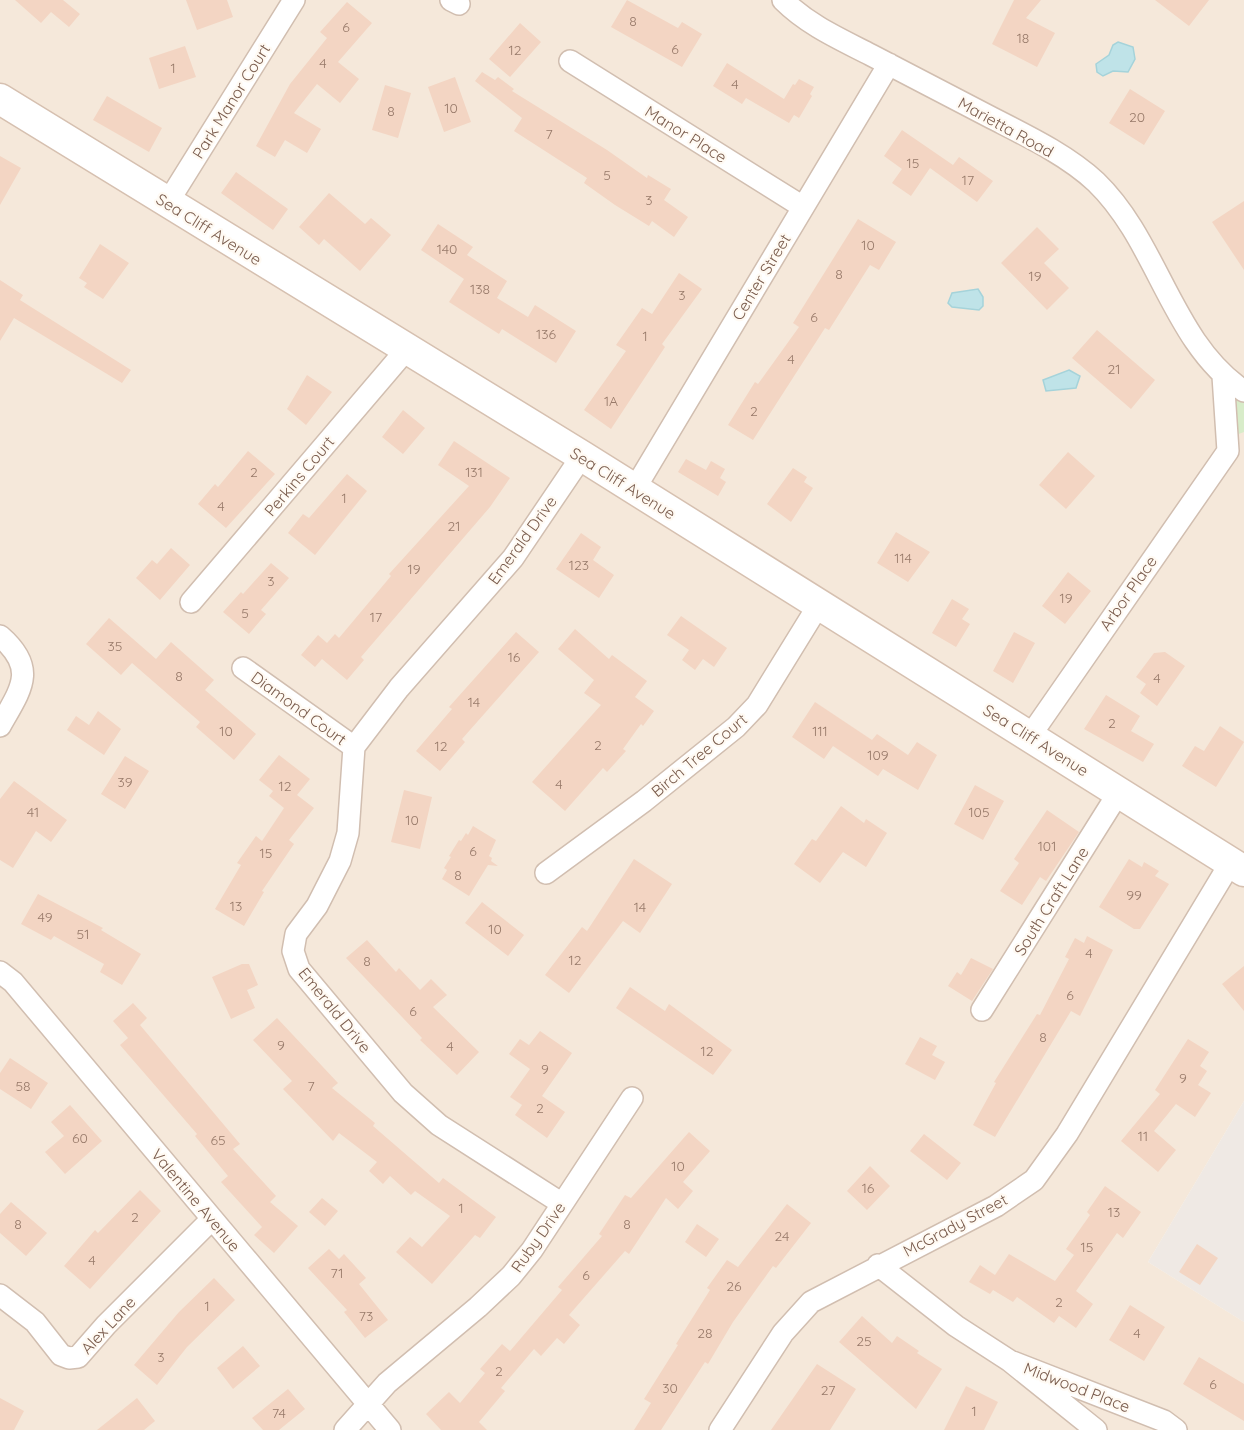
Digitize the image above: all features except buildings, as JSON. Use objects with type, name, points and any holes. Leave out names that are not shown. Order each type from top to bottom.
[{"type":"street","name":"Park Manor Court","points":[[168,202],[294,0]]},
{"type":"street","name":"Marietta Road","points":[[783,0],[824,31],[1039,142],[1095,181],[1128,218],[1183,322],[1222,376],[1244,391]]},
{"type":"street","name":"Manor Place","points":[[570,61],[803,207]]},
{"type":"street","name":"Center Street","points":[[634,490],[889,64]]},
{"type":"street","name":"Sea Cliff Avenue","points":[[0,99],[582,456],[818,606],[1237,866]]},
{"type":"street","name":"Perkins Court","points":[[191,602],[406,350]]},
{"type":"street","name":"Arbor Place","points":[[1030,736],[1236,446],[1222,376]]},
{"type":"street","name":"Emerald Drive","points":[[561,1203],[440,1125],[410,1099],[299,969],[293,951],[296,934],[326,888],[340,861],[348,833],[354,747],[399,688],[513,558],[582,456]]},
{"type":"street","name":"Birch Tree Court","points":[[546,873],[644,801],[736,727],[757,705],[818,606]]},
{"type":"street","points":[[0,636],[13,647],[22,661],[24,673],[20,691],[0,726]]},
{"type":"street","name":"Diamond Court","points":[[243,668],[354,747]]},
{"type":"street","name":"South Craft Lane","points":[[982,1010],[1119,792]]},
{"type":"street","name":"McGrady Street","points":[[720,1430],[783,1333],[811,1302],[878,1265],[996,1206],[1034,1180],[1067,1134],[1237,866]]},
{"type":"street","name":"Valentine Avenue","points":[[0,972],[13,982],[390,1430]]},
{"type":"street","name":"Ruby Drive","points":[[345,1430],[369,1406],[387,1383],[478,1307],[511,1276],[532,1250],[632,1098]]},
{"type":"street","name":"Alex Lane","points":[[0,1295],[35,1322],[61,1355],[69,1358],[78,1357],[106,1324],[212,1219]]},
{"type":"street","name":"Midwood Place","points":[[878,1265],[956,1326],[1010,1361],[1096,1430]]},
{"type":"street","name":"Midwood Place","points":[[1010,1361],[1164,1421],[1176,1430]]},
{"type":"shaded area","points":[[0,0],[1244,0],[1244,1101],[1148,1262],[1244,1322],[1244,1430],[0,1430]]},
{"type":"shaded area","points":[[1244,1101],[1244,1322],[1148,1262]]},
{"type":"green space","points":[[1232,393],[1244,400],[1244,432],[1236,435]]},
{"type":"water","points":[[1118,42],[1133,47],[1135,59],[1128,72],[1113,71],[1103,76],[1097,72],[1096,64],[1109,55],[1113,45]]},
{"type":"water","points":[[978,289],[983,297],[983,306],[979,310],[952,307],[948,303],[952,293]]},
{"type":"water","points":[[1069,370],[1080,376],[1076,388],[1046,391],[1043,380]]}]
